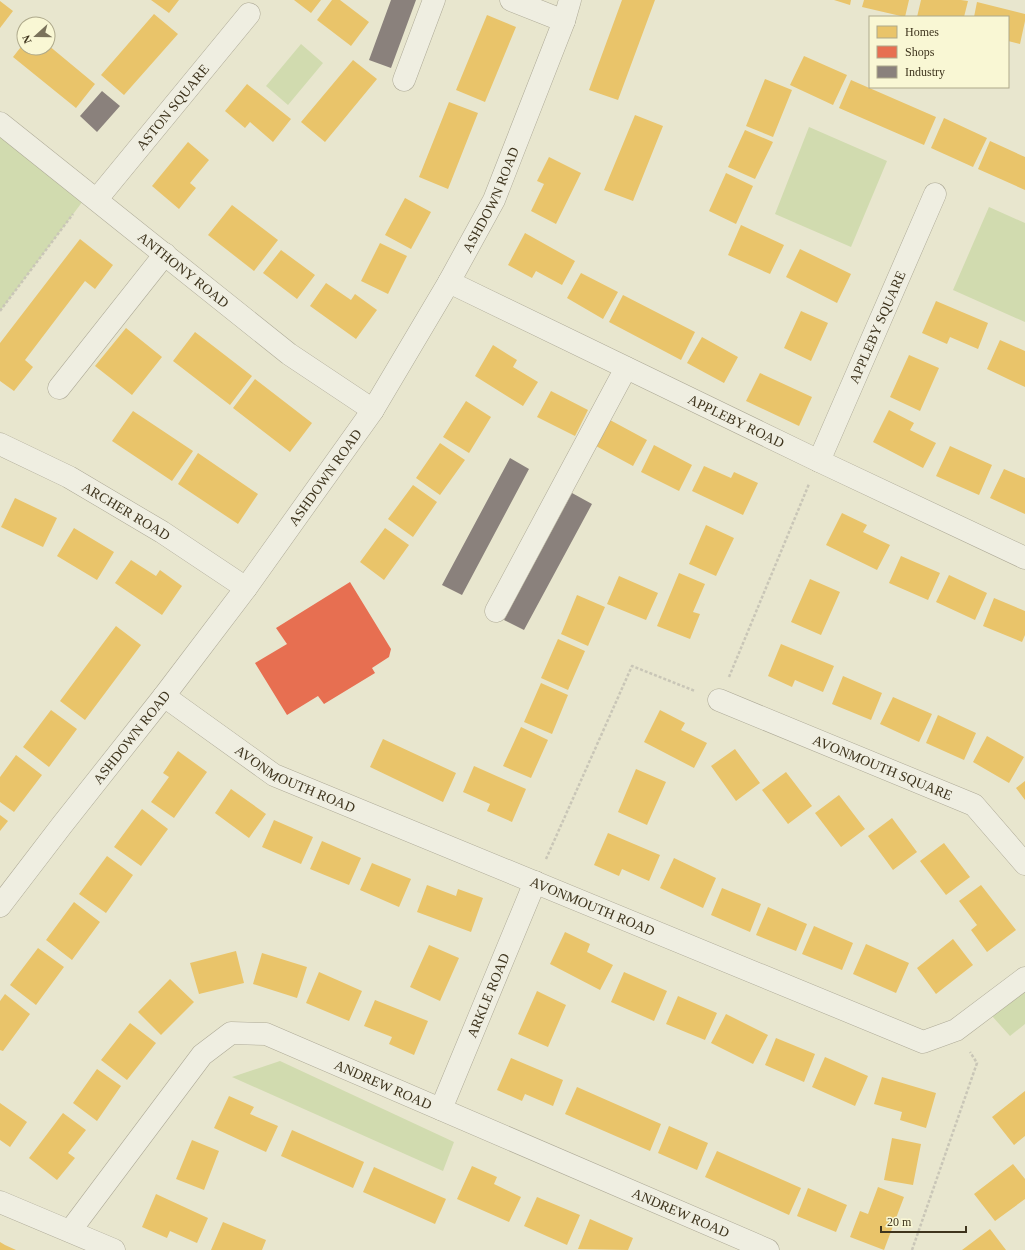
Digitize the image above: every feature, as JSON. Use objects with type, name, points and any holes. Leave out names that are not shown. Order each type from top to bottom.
[{"type":"street","points":[[404,80],[434,0]]},
{"type":"street","points":[[511,0],[564,21]]},
{"type":"street","name":"ASHDOWN ROAD","points":[[0,906],[164,696],[246,588],[373,410],[449,282],[494,200],[564,21],[570,0]]},
{"type":"street","name":"ASTON SQUARE","points":[[93,196],[249,14]]},
{"type":"street","name":"ANTHONY ROAD","points":[[0,123],[289,354],[373,410]]},
{"type":"street","name":"APPLEBY SQUARE","points":[[819,461],[935,194]]},
{"type":"street","points":[[59,388],[165,254]]},
{"type":"street","name":"APPLEBY ROAD","points":[[449,282],[819,461],[1025,558]]},
{"type":"street","points":[[496,611],[626,368]]},
{"type":"street","name":"ARCHER ROAD","points":[[0,444],[69,476],[162,532],[246,588]]},
{"type":"street","name":"AVONMOUTH ROAD","points":[[164,696],[274,775],[923,1042],[956,1030],[1025,978]]},
{"type":"street","name":"AVONMOUTH SQUARE","points":[[719,700],[974,805],[1025,864]]},
{"type":"street","name":"ARKLE ROAD","points":[[441,1109],[535,882]]},
{"type":"street","name":"ANDREW ROAD","points":[[70,1231],[202,1055],[231,1034],[266,1034],[441,1109],[743,1245],[768,1250]]},
{"type":"street","points":[[0,1202],[114,1250]]},
{"type":"path","points":[[0,311],[93,196]]},
{"type":"path","points":[[535,882],[632,666],[719,700],[819,461]]},
{"type":"path","points":[[912,1250],[978,1063],[956,1030]]},
{"type":"green space","points":[[301,44],[323,63],[288,105],[266,86]]},
{"type":"green space","points":[[0,123],[89,193],[0,311]]},
{"type":"green space","points":[[809,127],[887,161],[851,247],[775,214]]},
{"type":"green space","points":[[989,207],[1025,223],[1025,322],[953,290]]},
{"type":"green space","points":[[1025,991],[1025,1024],[1010,1036],[992,1016]]},
{"type":"green space","points":[[280,1061],[454,1142],[443,1171],[232,1077]]},
{"type":"building: Homes","points":[[151,0],[179,0],[169,13]]},
{"type":"building: Homes","points":[[294,0],[321,0],[311,13]]},
{"type":"building: Homes","points":[[332,0],[340,0],[369,22],[351,46],[317,20]]},
{"type":"building: Homes","points":[[622,0],[655,0],[618,100],[589,90]]},
{"type":"building: Homes","points":[[834,0],[851,0],[850,5]]},
{"type":"building: Homes","points":[[864,0],[909,0],[905,16],[862,7]]},
{"type":"building: Homes","points":[[921,0],[968,1],[964,16],[917,16]]},
{"type":"building: Homes","points":[[0,1],[13,11],[0,28]]},
{"type":"building: Homes","points":[[977,2],[1025,14],[1020,44],[1009,41],[1009,16],[974,16]]},
{"type":"building: Homes","points":[[154,14],[178,34],[124,95],[101,75]]},
{"type":"building: Homes","points":[[487,15],[516,27],[485,102],[456,90]]},
{"type":"building: Homes","points":[[56,52],[95,84],[76,108],[13,57],[16,53],[16,56],[56,56]]},
{"type":"building: Homes","points":[[804,56],[847,75],[833,105],[790,85]]},
{"type":"building: Homes","points":[[353,60],[377,79],[325,142],[301,122]]},
{"type":"building: Homes","points":[[765,79],[792,90],[773,137],[746,126]]},
{"type":"building: Homes","points":[[851,80],[936,117],[924,145],[839,108]]},
{"type":"building: Homes","points":[[247,84],[291,119],[273,142],[250,122],[245,128],[225,111]]},
{"type":"building: Homes","points":[[449,102],[478,113],[448,189],[419,177]]},
{"type":"building: Homes","points":[[635,115],[663,126],[633,201],[604,190]]},
{"type":"building: Homes","points":[[944,118],[987,138],[973,167],[931,148]]},
{"type":"building: Homes","points":[[745,130],[773,142],[755,179],[728,167]]},
{"type":"building: Homes","points":[[990,141],[1025,157],[1025,190],[978,169]]},
{"type":"building: Homes","points":[[188,142],[209,160],[190,183],[196,188],[179,209],[152,186]]},
{"type":"building: Homes","points":[[549,157],[581,173],[556,224],[531,211],[544,184],[537,181]]},
{"type":"building: Homes","points":[[726,173],[753,186],[736,224],[709,211]]},
{"type":"building: Homes","points":[[405,198],[431,212],[411,249],[385,235]]},
{"type":"building: Homes","points":[[232,205],[278,240],[254,271],[208,235]]},
{"type":"building: Homes","points":[[741,225],[784,245],[770,274],[728,255]]},
{"type":"building: Homes","points":[[525,233],[575,261],[562,285],[536,271],[532,278],[508,265]]},
{"type":"building: Homes","points":[[80,239],[113,265],[95,289],[85,281],[25,360],[33,367],[14,391],[0,381],[0,343]]},
{"type":"building: Homes","points":[[380,243],[407,256],[388,294],[361,281]]},
{"type":"building: Homes","points":[[800,249],[851,274],[837,303],[786,277]]},
{"type":"building: Homes","points":[[281,250],[315,275],[297,299],[263,273]]},
{"type":"building: Homes","points":[[581,273],[618,292],[603,319],[567,298]]},
{"type":"building: Homes","points":[[326,283],[351,300],[355,294],[377,310],[356,339],[310,306]]},
{"type":"building: Homes","points":[[623,295],[695,332],[681,360],[609,322]]},
{"type":"building: Homes","points":[[936,301],[988,323],[978,349],[950,337],[947,344],[922,333]]},
{"type":"building: Homes","points":[[801,311],[828,323],[811,361],[784,348]]},
{"type":"building: Homes","points":[[126,328],[162,357],[132,395],[95,366]]},
{"type":"building: Homes","points":[[195,332],[252,376],[230,405],[173,361]]},
{"type":"building: Homes","points":[[702,337],[738,357],[724,383],[687,363]]},
{"type":"building: Homes","points":[[1000,340],[1025,351],[1025,387],[987,369]]},
{"type":"building: Homes","points":[[493,345],[517,360],[513,367],[538,382],[523,406],[475,376]]},
{"type":"building: Homes","points":[[909,355],[939,368],[920,411],[890,397]]},
{"type":"building: Homes","points":[[760,373],[812,397],[799,426],[746,401]]},
{"type":"building: Homes","points":[[255,379],[312,423],[290,452],[233,408]]},
{"type":"building: Homes","points":[[551,391],[588,410],[575,436],[537,417]]},
{"type":"building: Homes","points":[[466,401],[491,417],[469,453],[443,437]]},
{"type":"building: Homes","points":[[889,410],[914,423],[910,430],[936,443],[923,468],[873,442]]},
{"type":"building: Homes","points":[[133,411],[193,451],[172,481],[112,441]]},
{"type":"building: Homes","points":[[610,420],[647,440],[633,466],[596,446]]},
{"type":"building: Homes","points":[[440,443],[465,460],[440,495],[416,478]]},
{"type":"building: Homes","points":[[654,445],[692,465],[679,491],[641,472]]},
{"type":"building: Homes","points":[[950,446],[992,465],[979,495],[936,476]]},
{"type":"building: Homes","points":[[198,453],[258,494],[238,524],[178,484]]},
{"type":"building: Homes","points":[[704,466],[731,478],[734,472],[758,483],[743,515],[692,491]]},
{"type":"building: Homes","points":[[1004,469],[1025,478],[1025,514],[990,498]]},
{"type":"building: Homes","points":[[413,485],[437,502],[413,537],[388,519]]},
{"type":"building: Homes","points":[[15,498],[57,518],[43,547],[1,527]]},
{"type":"building: Homes","points":[[842,513],[867,525],[863,532],[890,545],[877,570],[826,545]]},
{"type":"building: Homes","points":[[706,525],[734,538],[716,576],[689,564]]},
{"type":"building: Homes","points":[[74,528],[114,552],[97,580],[57,556]]},
{"type":"building: Homes","points":[[385,528],[409,545],[384,580],[360,562]]},
{"type":"building: Homes","points":[[901,556],[940,573],[928,600],[889,583]]},
{"type":"building: Homes","points":[[131,560],[156,576],[160,570],[182,586],[162,615],[115,583]]},
{"type":"building: Homes","points":[[679,573],[705,584],[693,612],[700,614],[690,639],[657,626]]},
{"type":"building: Homes","points":[[949,575],[987,593],[975,620],[936,602]]},
{"type":"building: Homes","points":[[619,576],[658,593],[646,620],[607,604]]},
{"type":"building: Homes","points":[[810,579],[840,592],[821,635],[791,622]]},
{"type":"building: Homes","points":[[577,595],[605,607],[588,646],[561,634]]},
{"type":"building: Homes","points":[[994,598],[1025,611],[1025,635],[1022,642],[983,626]]},
{"type":"building: Homes","points":[[116,626],[141,645],[85,720],[60,701]]},
{"type":"building: Homes","points":[[558,639],[585,651],[568,690],[541,678]]},
{"type":"building: Homes","points":[[781,644],[834,666],[823,692],[795,680],[792,687],[768,676]]},
{"type":"building: Homes","points":[[843,676],[882,693],[871,720],[832,704]]},
{"type":"building: Homes","points":[[541,683],[568,695],[552,734],[524,722]]},
{"type":"building: Homes","points":[[893,697],[932,714],[919,742],[880,724]]},
{"type":"building: Homes","points":[[51,710],[77,729],[49,767],[23,747]]},
{"type":"building: Homes","points":[[660,710],[685,723],[681,730],[707,743],[694,768],[644,742]]},
{"type":"building: Homes","points":[[938,715],[976,733],[964,760],[926,743]]},
{"type":"building: Homes","points":[[521,727],[548,740],[531,778],[503,766]]},
{"type":"building: Homes","points":[[987,736],[1024,757],[1009,783],[973,762]]},
{"type":"building: Homes","points":[[383,739],[456,773],[443,802],[370,767]]},
{"type":"building: Homes","points":[[735,749],[760,783],[736,801],[711,766]]},
{"type":"building: Homes","points":[[178,751],[207,772],[174,818],[151,802],[169,777],[163,773]]},
{"type":"building: Homes","points":[[16,755],[42,775],[14,812],[0,802],[0,777]]},
{"type":"building: Homes","points":[[474,766],[526,789],[512,822],[487,811],[490,804],[463,792]]},
{"type":"building: Homes","points":[[636,769],[666,782],[647,825],[618,812]]},
{"type":"building: Homes","points":[[786,772],[812,806],[788,824],[762,790]]},
{"type":"building: Homes","points":[[1025,781],[1025,800],[1016,788]]},
{"type":"building: Homes","points":[[231,789],[266,814],[249,838],[215,813]]},
{"type":"building: Homes","points":[[839,795],[865,829],[841,847],[815,813]]},
{"type":"building: Homes","points":[[142,809],[168,829],[141,866],[114,847]]},
{"type":"building: Homes","points":[[0,815],[8,821],[0,831]]},
{"type":"building: Homes","points":[[892,818],[917,852],[893,870],[868,836]]},
{"type":"building: Homes","points":[[274,820],[313,837],[301,864],[262,847]]},
{"type":"building: Homes","points":[[608,833],[660,855],[649,881],[622,869],[619,876],[594,865]]},
{"type":"building: Homes","points":[[322,841],[361,858],[349,885],[310,869]]},
{"type":"building: Homes","points":[[944,843],[970,877],[946,895],[920,861]]},
{"type":"building: Homes","points":[[107,856],[133,875],[106,913],[79,894]]},
{"type":"building: Homes","points":[[674,858],[716,878],[703,908],[660,888]]},
{"type":"building: Homes","points":[[372,863],[411,879],[399,907],[360,890]]},
{"type":"building: Homes","points":[[427,885],[456,896],[458,889],[483,898],[471,932],[417,912]]},
{"type":"building: Homes","points":[[981,885],[1016,930],[987,952],[971,930],[977,925],[959,901]]},
{"type":"building: Homes","points":[[722,888],[761,904],[750,932],[711,915]]},
{"type":"building: Homes","points":[[74,902],[100,922],[72,960],[46,940]]},
{"type":"building: Homes","points":[[768,907],[807,924],[796,951],[756,935]]},
{"type":"building: Homes","points":[[814,926],[853,943],[842,970],[802,954]]},
{"type":"building: Homes","points":[[565,932],[590,944],[587,952],[613,965],[600,990],[550,964]]},
{"type":"building: Homes","points":[[953,939],[973,965],[936,994],[917,968]]},
{"type":"building: Homes","points":[[866,944],[909,963],[896,993],[853,974]]},
{"type":"building: Homes","points":[[429,945],[459,958],[440,1001],[410,987]]},
{"type":"building: Homes","points":[[38,948],[64,967],[36,1005],[10,985]]},
{"type":"building: Homes","points":[[236,951],[244,983],[199,994],[190,963]]},
{"type":"building: Homes","points":[[262,953],[307,967],[297,998],[253,984]]},
{"type":"building: Homes","points":[[319,972],[362,991],[349,1021],[306,1003]]},
{"type":"building: Homes","points":[[624,972],[667,991],[654,1021],[611,1002]]},
{"type":"building: Homes","points":[[170,979],[194,1002],[161,1035],[138,1012]]},
{"type":"building: Homes","points":[[537,991],[566,1005],[548,1047],[518,1034]]},
{"type":"building: Homes","points":[[5,994],[30,1014],[3,1051],[0,1050],[0,1001]]},
{"type":"building: Homes","points":[[678,996],[717,1013],[705,1040],[666,1024]]},
{"type":"building: Homes","points":[[375,1000],[428,1021],[414,1055],[389,1044],[392,1037],[364,1026]]},
{"type":"building: Homes","points":[[726,1014],[768,1035],[753,1064],[711,1043]]},
{"type":"building: Homes","points":[[130,1023],[156,1043],[127,1080],[101,1060]]},
{"type":"building: Homes","points":[[776,1038],[815,1054],[804,1082],[765,1065]]},
{"type":"building: Homes","points":[[825,1057],[868,1076],[855,1106],[812,1087]]},
{"type":"building: Homes","points":[[511,1058],[563,1080],[553,1106],[525,1094],[522,1101],[497,1090]]},
{"type":"building: Homes","points":[[97,1069],[121,1086],[97,1121],[73,1103]]},
{"type":"building: Homes","points":[[882,1077],[936,1093],[926,1128],[900,1120],[902,1112],[874,1104]]},
{"type":"building: Homes","points":[[577,1087],[661,1124],[650,1151],[565,1114]]},
{"type":"building: Homes","points":[[1025,1091],[1025,1136],[1014,1145],[992,1117]]},
{"type":"building: Homes","points":[[229,1096],[254,1107],[250,1114],[278,1126],[266,1152],[214,1128]]},
{"type":"building: Homes","points":[[0,1103],[27,1122],[10,1147],[0,1140]]},
{"type":"building: Homes","points":[[63,1113],[86,1130],[68,1153],[75,1158],[57,1180],[29,1158]]},
{"type":"building: Homes","points":[[669,1126],[708,1143],[697,1170],[658,1153]]},
{"type":"building: Homes","points":[[292,1130],[364,1162],[353,1188],[281,1156]]},
{"type":"building: Homes","points":[[892,1138],[921,1144],[913,1185],[884,1180]]},
{"type":"building: Homes","points":[[192,1140],[219,1151],[204,1190],[176,1179]]},
{"type":"building: Homes","points":[[717,1151],[801,1188],[789,1215],[705,1177]]},
{"type":"building: Homes","points":[[1013,1164],[1025,1179],[1025,1199],[995,1221],[974,1194]]},
{"type":"building: Homes","points":[[472,1166],[497,1177],[494,1184],[521,1197],[509,1222],[457,1199]]},
{"type":"building: Homes","points":[[374,1167],[446,1199],[435,1224],[363,1192]]},
{"type":"building: Homes","points":[[878,1187],[904,1197],[884,1250],[850,1237],[860,1211],[868,1214]]},
{"type":"building: Homes","points":[[808,1188],[847,1205],[836,1232],[797,1216]]},
{"type":"building: Homes","points":[[156,1194],[208,1218],[197,1243],[170,1231],[167,1238],[142,1227]]},
{"type":"building: Homes","points":[[537,1197],[580,1215],[567,1245],[524,1226]]},
{"type":"building: Homes","points":[[590,1219],[633,1238],[628,1250],[578,1249]]},
{"type":"building: Homes","points":[[223,1222],[266,1240],[262,1250],[211,1250]]},
{"type":"building: Homes","points":[[990,1229],[1006,1250],[962,1250]]},
{"type":"building: Homes","points":[[0,1242],[5,1245],[16,1250],[0,1250]]},
{"type":"building: Shops","points":[[350,582],[391,649],[389,657],[372,668],[375,673],[324,704],[318,696],[287,715],[255,663],[287,644],[276,628]]},
{"type":"building: Industry","points":[[391,0],[416,0],[391,68],[369,60]]},
{"type":"building: Industry","points":[[102,91],[120,106],[97,132],[80,116]]},
{"type":"building: Industry","points":[[510,458],[529,469],[462,595],[442,585]]},
{"type":"building: Industry","points":[[572,493],[592,504],[524,630],[504,620]]}]
